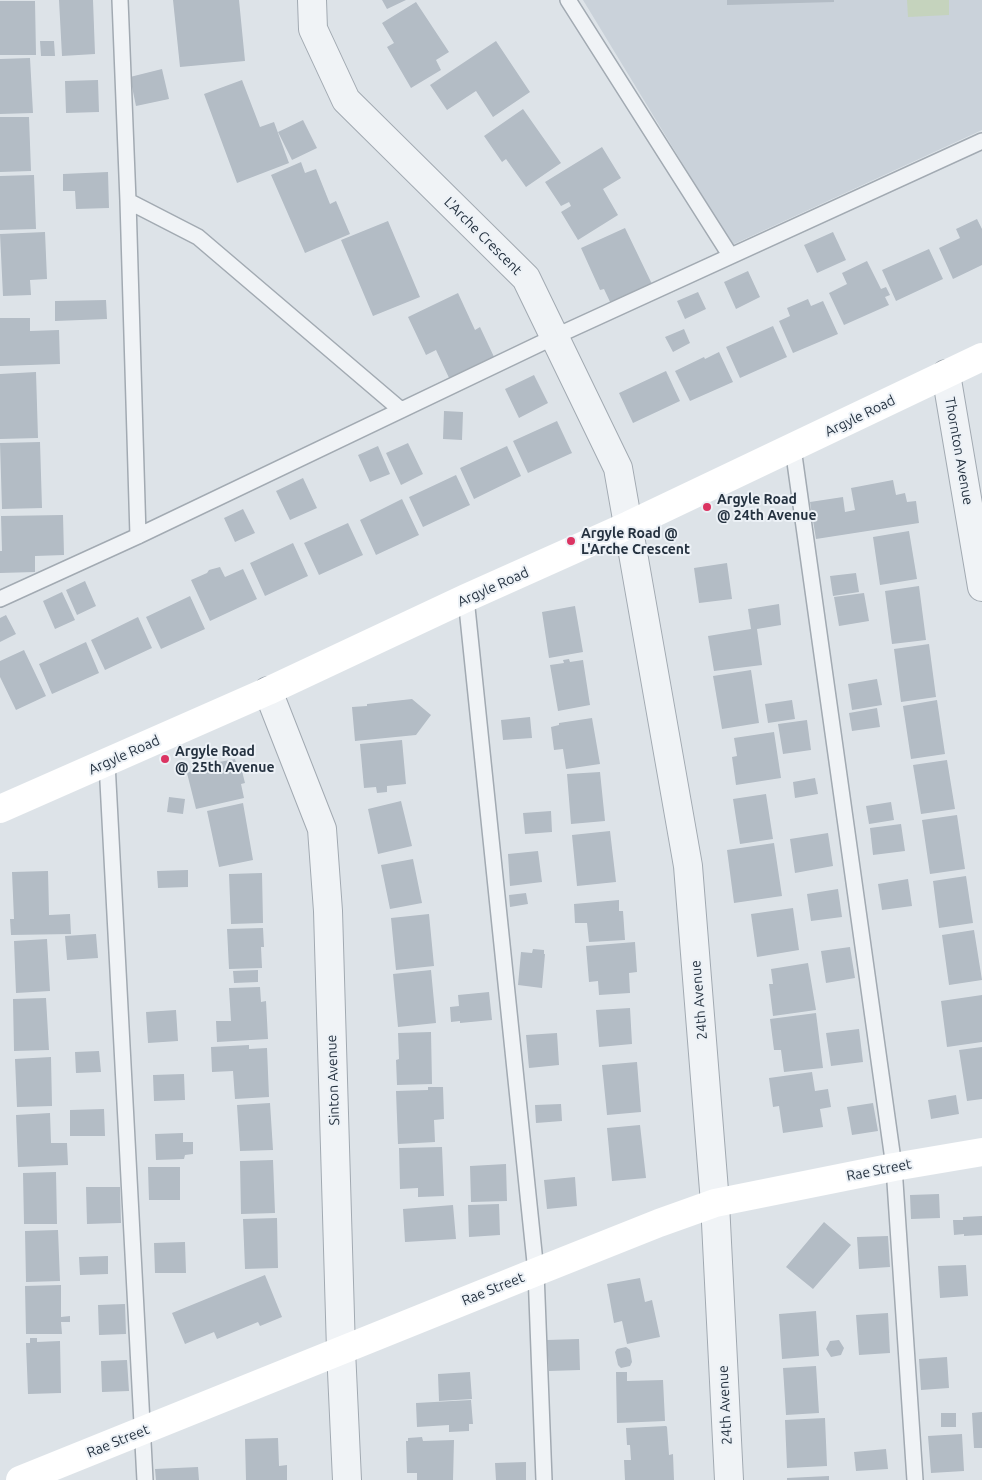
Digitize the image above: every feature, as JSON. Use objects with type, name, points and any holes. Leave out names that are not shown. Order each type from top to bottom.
[{"type":"street","name":"L'Arche Crescent","points":[[312,0],[313,29],[346,100],[526,278],[618,468],[629,526]]},
{"type":"street","name":"Argyle Road","points":[[0,810],[268,691],[466,598],[629,526],[982,357]]},
{"type":"street","name":"Thornton Avenue","points":[[946,374],[982,587]]},
{"type":"street","name":"24th Avenue","points":[[629,526],[688,866],[715,1203],[729,1480]]},
{"type":"street","name":"Sinton Avenue","points":[[268,691],[322,829],[328,921],[341,1350],[347,1480]]},
{"type":"street","name":"Rae Street","points":[[20,1480],[536,1272],[715,1203],[894,1167],[982,1152]]},
{"type":"lane","points":[[120,0],[138,536]]},
{"type":"lane","points":[[568,0],[730,255]]},
{"type":"lane","points":[[0,599],[138,536],[554,337],[982,141]]},
{"type":"lane","points":[[128,201],[198,237],[401,410]]},
{"type":"lane","points":[[793,448],[894,1167],[915,1480]]},
{"type":"lane","points":[[466,598],[536,1272],[544,1480]]},
{"type":"lane","points":[[107,763],[144,1431],[145,1480]]},
{"type":"shaded area","points":[[583,0],[982,0],[982,130],[732,245]]},
{"type":"green space","points":[[907,0],[949,0],[949,15],[908,17]]},
{"type":"building","points":[[59,0],[93,0],[95,54],[62,56]]},
{"type":"building","points":[[173,0],[239,0],[245,61],[180,67]]},
{"type":"building","points":[[382,0],[406,0],[387,9]]},
{"type":"building","points":[[727,0],[834,0],[834,2],[727,5]]},
{"type":"building","points":[[0,1],[35,1],[36,55],[0,55]]},
{"type":"building","points":[[416,2],[449,52],[436,60],[441,70],[411,88],[387,47],[394,43],[382,23]]},
{"type":"building","points":[[40,41],[54,41],[55,56],[41,56]]},
{"type":"building","points":[[496,41],[530,92],[493,117],[476,91],[447,110],[430,85]]},
{"type":"building","points":[[30,58],[33,113],[0,114],[0,59]]},
{"type":"building","points":[[162,69],[169,99],[136,106],[130,77]]},
{"type":"building","points":[[98,80],[99,112],[66,113],[65,81]]},
{"type":"building","points":[[242,80],[260,127],[274,122],[289,163],[237,183],[204,94]]},
{"type":"building","points":[[523,109],[561,163],[526,187],[506,159],[502,162],[484,136]]},
{"type":"building","points":[[0,117],[29,117],[31,171],[0,172]]},
{"type":"building","points":[[303,120],[317,148],[292,160],[278,132]]},
{"type":"building","points":[[602,147],[621,178],[603,189],[618,215],[578,240],[561,212],[571,206],[569,202],[561,206],[545,182]]},
{"type":"building","points":[[301,162],[305,173],[316,169],[330,204],[336,201],[350,234],[305,253],[271,175]]},
{"type":"building","points":[[108,172],[109,208],[76,209],[75,191],[63,191],[63,174]]},
{"type":"building","points":[[34,175],[36,229],[0,230],[0,176]]},
{"type":"building","points":[[977,219],[982,229],[982,265],[953,279],[939,248],[960,238],[956,229]]},
{"type":"building","points":[[388,221],[420,297],[373,316],[341,240]]},
{"type":"building","points":[[625,228],[652,284],[611,304],[604,289],[600,290],[581,248]]},
{"type":"building","points":[[45,232],[47,279],[30,280],[31,295],[3,296],[0,234]]},
{"type":"building","points":[[833,232],[846,260],[817,273],[804,245]]},
{"type":"building","points":[[929,249],[943,279],[896,301],[882,270]]},
{"type":"building","points":[[867,261],[881,289],[886,287],[890,295],[885,297],[889,305],[844,325],[829,293],[847,284],[842,273]]},
{"type":"building","points":[[748,271],[760,297],[736,309],[724,282]]},
{"type":"building","points":[[698,292],[706,309],[685,319],[677,301]]},
{"type":"building","points":[[458,293],[475,330],[480,327],[495,359],[450,380],[436,350],[426,355],[408,317]]},
{"type":"building","points":[[808,299],[811,306],[823,301],[838,334],[793,353],[779,321],[790,316],[787,308]]},
{"type":"building","points":[[106,300],[107,319],[55,321],[55,301]]},
{"type":"building","points":[[0,318],[30,318],[30,331],[59,330],[60,364],[0,366]]},
{"type":"building","points":[[773,326],[787,357],[740,378],[726,347]]},
{"type":"building","points":[[684,329],[690,343],[673,352],[665,337]]},
{"type":"building","points":[[719,352],[733,382],[690,401],[675,371]]},
{"type":"building","points":[[666,371],[680,401],[633,423],[619,393]]},
{"type":"building","points":[[36,372],[38,438],[0,439],[0,374]]},
{"type":"building","points":[[534,375],[548,403],[519,418],[505,389]]},
{"type":"building","points":[[444,411],[463,412],[462,440],[443,439]]},
{"type":"building","points":[[557,421],[572,453],[528,473],[513,441]]},
{"type":"building","points":[[40,442],[42,508],[2,509],[0,443]]},
{"type":"building","points":[[408,443],[423,474],[401,485],[386,453]]},
{"type":"building","points":[[378,446],[390,474],[370,482],[358,455]]},
{"type":"building","points":[[507,446],[521,476],[474,499],[460,468]]},
{"type":"building","points":[[456,475],[470,505],[423,527],[409,497]]},
{"type":"building","points":[[303,478],[317,508],[290,520],[276,491]]},
{"type":"building","points":[[893,480],[896,495],[905,493],[907,502],[916,501],[919,523],[816,539],[810,502],[843,497],[845,512],[855,510],[851,488]]},
{"type":"building","points":[[402,499],[419,535],[376,555],[360,520]]},
{"type":"building","points":[[243,509],[255,533],[235,542],[224,518]]},
{"type":"building","points":[[63,515],[64,555],[35,556],[35,572],[0,573],[0,551],[2,551],[1,516]]},
{"type":"building","points":[[348,523],[363,555],[319,575],[304,543]]},
{"type":"building","points":[[909,531],[917,579],[880,585],[873,537]]},
{"type":"building","points":[[293,543],[308,576],[265,596],[250,563]]},
{"type":"building","points":[[727,563],[732,599],[699,603],[694,568]]},
{"type":"building","points":[[220,567],[225,577],[243,569],[257,599],[210,621],[191,580],[207,573],[209,570]]},
{"type":"building","points":[[856,573],[859,592],[833,596],[830,576]]},
{"type":"building","points":[[85,581],[96,606],[77,615],[66,590]]},
{"type":"building","points":[[919,586],[926,640],[892,644],[885,591]]},
{"type":"building","points":[[62,592],[75,620],[55,629],[43,601]]},
{"type":"building","points":[[864,593],[869,621],[839,626],[834,597]]},
{"type":"building","points":[[190,596],[205,629],[161,649],[146,617]]},
{"type":"building","points":[[779,604],[781,625],[757,629],[762,665],[714,671],[708,636],[751,629],[748,609]]},
{"type":"building","points":[[575,606],[583,652],[549,658],[542,612]]},
{"type":"building","points":[[6,615],[16,634],[0,642],[0,618]]},
{"type":"building","points":[[138,617],[152,648],[105,670],[91,640]]},
{"type":"building","points":[[86,642],[99,673],[52,694],[39,664]]},
{"type":"building","points":[[929,644],[936,697],[901,702],[894,649]]},
{"type":"building","points":[[24,650],[46,696],[16,710],[0,677],[0,661]]},
{"type":"building","points":[[569,659],[570,662],[583,660],[590,705],[558,711],[550,665],[564,663],[563,660]]},
{"type":"building","points":[[751,670],[759,723],[722,729],[713,676]]},
{"type":"building","points":[[877,679],[882,705],[852,710],[848,684]]},
{"type":"building","points":[[412,699],[431,715],[416,735],[355,741],[352,707]]},
{"type":"building","points":[[792,700],[795,719],[768,723],[765,704]]},
{"type":"building","points":[[937,700],[945,754],[911,759],[903,706]]},
{"type":"building","points":[[877,708],[880,727],[852,731],[849,713]]},
{"type":"building","points":[[530,717],[532,738],[503,740],[501,720]]},
{"type":"building","points":[[592,718],[600,764],[566,769],[563,749],[554,750],[551,727],[559,725],[559,723]]},
{"type":"building","points":[[807,720],[811,750],[783,754],[778,724]]},
{"type":"building","points":[[774,732],[781,778],[736,785],[732,757],[737,756],[734,738]]},
{"type":"building","points":[[402,740],[406,784],[387,786],[387,792],[377,793],[376,787],[364,788],[360,744]]},
{"type":"building","points":[[235,759],[237,767],[241,767],[245,783],[241,784],[244,798],[196,809],[187,773],[203,765]]},
{"type":"building","points":[[947,760],[955,809],[921,814],[913,765]]},
{"type":"building","points":[[600,772],[605,821],[571,824],[567,774]]},
{"type":"building","points":[[815,778],[818,794],[795,798],[793,782]]},
{"type":"building","points":[[766,794],[773,839],[740,844],[733,799]]},
{"type":"building","points":[[169,797],[185,799],[183,814],[167,812]]},
{"type":"building","points":[[401,801],[412,846],[378,854],[368,809]]},
{"type":"building","points":[[891,802],[894,820],[869,824],[866,806]]},
{"type":"building","points":[[243,803],[253,860],[219,867],[207,811]]},
{"type":"building","points":[[551,811],[552,832],[525,834],[523,813]]},
{"type":"building","points":[[957,815],[965,869],[930,874],[922,820]]},
{"type":"building","points":[[901,824],[905,851],[873,855],[870,828]]},
{"type":"building","points":[[610,831],[616,882],[577,886],[572,835]]},
{"type":"building","points":[[828,833],[833,866],[795,873],[790,839]]},
{"type":"building","points":[[774,843],[782,896],[734,903],[727,850]]},
{"type":"building","points":[[538,851],[542,882],[510,886],[508,854]]},
{"type":"building","points":[[413,859],[422,903],[390,909],[381,865]]},
{"type":"building","points":[[188,870],[188,887],[158,888],[157,871]]},
{"type":"building","points":[[48,871],[49,915],[70,914],[71,934],[11,935],[10,919],[14,919],[12,872]]},
{"type":"building","points":[[262,873],[263,923],[231,924],[229,874]]},
{"type":"building","points":[[966,876],[973,923],[939,928],[933,881]]},
{"type":"building","points":[[908,879],[912,906],[882,910],[878,884]]},
{"type":"building","points":[[838,889],[842,917],[811,921],[807,894]]},
{"type":"building","points":[[526,893],[528,904],[510,907],[509,895]]},
{"type":"building","points":[[619,900],[619,911],[623,911],[625,940],[589,942],[587,923],[575,923],[574,904]]},
{"type":"building","points":[[793,908],[799,950],[757,957],[751,914]]},
{"type":"building","points":[[429,914],[434,966],[396,970],[391,918]]},
{"type":"building","points":[[263,928],[264,947],[261,947],[262,968],[229,969],[227,929]]},
{"type":"building","points":[[974,930],[982,980],[949,985],[942,935]]},
{"type":"building","points":[[96,934],[98,958],[67,960],[65,936]]},
{"type":"building","points":[[47,939],[50,991],[16,993],[14,941]]},
{"type":"building","points":[[635,942],[637,972],[629,973],[630,993],[599,995],[598,981],[589,982],[586,946]]},
{"type":"building","points":[[850,947],[855,978],[826,983],[821,951]]},
{"type":"building","points":[[533,949],[544,950],[545,954],[542,988],[518,985],[521,952],[532,953]]},
{"type":"building","points":[[808,963],[816,1010],[773,1016],[769,984],[773,984],[771,969]]},
{"type":"building","points":[[258,970],[258,982],[234,983],[233,971]]},
{"type":"building","points":[[431,970],[436,1023],[398,1027],[393,974]]},
{"type":"building","points":[[260,987],[261,1002],[266,1001],[268,1039],[217,1042],[216,1021],[231,1021],[229,988]]},
{"type":"building","points":[[489,992],[492,1020],[451,1022],[450,1007],[459,1006],[458,995]]},
{"type":"building","points":[[982,995],[982,1042],[947,1047],[941,1001]]},
{"type":"building","points":[[46,998],[49,1050],[14,1051],[13,999]]},
{"type":"building","points":[[630,1008],[632,1044],[599,1047],[596,1010]]},
{"type":"building","points":[[176,1010],[178,1041],[148,1043],[146,1012]]},
{"type":"building","points":[[816,1013],[823,1068],[784,1072],[781,1050],[774,1050],[770,1019]]},
{"type":"building","points":[[859,1029],[863,1062],[831,1066],[826,1033]]},
{"type":"building","points":[[431,1032],[432,1084],[397,1085],[398,1033]]},
{"type":"building","points":[[557,1033],[559,1065],[529,1068],[526,1035]]},
{"type":"building","points":[[249,1045],[249,1049],[267,1048],[269,1097],[235,1099],[233,1071],[212,1072],[211,1047]]},
{"type":"building","points":[[982,1047],[982,1099],[967,1101],[959,1050]]},
{"type":"building","points":[[99,1051],[101,1072],[76,1073],[75,1052]]},
{"type":"building","points":[[51,1057],[52,1106],[17,1107],[15,1059]]},
{"type":"building","points":[[637,1062],[641,1112],[607,1115],[602,1065]]},
{"type":"building","points":[[812,1072],[815,1091],[828,1089],[831,1107],[820,1109],[823,1127],[783,1133],[779,1106],[773,1107],[769,1078]]},
{"type":"building","points":[[184,1074],[185,1100],[154,1101],[153,1075]]},
{"type":"building","points":[[428,1087],[443,1087],[444,1119],[434,1120],[435,1142],[398,1144],[396,1091],[428,1090]]},
{"type":"building","points":[[956,1095],[959,1114],[931,1119],[928,1100]]},
{"type":"building","points":[[270,1103],[273,1150],[240,1151],[237,1105]]},
{"type":"building","points":[[873,1103],[878,1131],[852,1135],[847,1107]]},
{"type":"building","points":[[561,1104],[562,1121],[536,1123],[535,1105]]},
{"type":"building","points":[[104,1109],[105,1136],[70,1136],[70,1110]]},
{"type":"building","points":[[50,1113],[51,1143],[67,1143],[68,1165],[18,1167],[16,1115]]},
{"type":"building","points":[[640,1125],[646,1178],[612,1181],[607,1128]]},
{"type":"building","points":[[183,1133],[183,1142],[193,1142],[193,1154],[185,1155],[184,1159],[156,1160],[155,1134]]},
{"type":"building","points":[[442,1147],[444,1196],[418,1197],[418,1188],[400,1189],[399,1148]]},
{"type":"building","points":[[273,1160],[275,1213],[241,1214],[240,1161]]},
{"type":"building","points":[[506,1164],[507,1201],[471,1202],[470,1166]]},
{"type":"building","points":[[148,1167],[180,1167],[180,1200],[149,1200]]},
{"type":"building","points":[[56,1172],[57,1224],[24,1224],[23,1173]]},
{"type":"building","points":[[575,1177],[577,1206],[547,1209],[544,1180]]},
{"type":"building","points":[[86,1187],[120,1187],[121,1223],[87,1224]]},
{"type":"building","points":[[939,1194],[940,1218],[911,1219],[910,1195]]},
{"type":"building","points":[[499,1204],[500,1235],[469,1237],[468,1205]]},
{"type":"building","points":[[453,1205],[456,1239],[405,1242],[403,1209]]},
{"type":"building","points":[[982,1216],[982,1235],[954,1235],[953,1220],[963,1220],[963,1217]]},
{"type":"building","points":[[277,1218],[278,1268],[245,1269],[243,1219]]},
{"type":"building","points":[[824,1222],[851,1245],[813,1289],[786,1267]]},
{"type":"building","points":[[58,1230],[60,1281],[26,1282],[25,1231]]},
{"type":"building","points":[[888,1236],[890,1267],[859,1269],[857,1237]]},
{"type":"building","points":[[185,1242],[186,1273],[155,1273],[154,1243]]},
{"type":"building","points":[[108,1256],[108,1274],[80,1275],[79,1257]]},
{"type":"building","points":[[966,1265],[968,1296],[940,1298],[938,1266]]},
{"type":"building","points":[[265,1275],[282,1317],[260,1326],[258,1322],[217,1339],[214,1332],[185,1344],[172,1313]]},
{"type":"building","points":[[640,1278],[645,1302],[652,1300],[660,1337],[627,1344],[622,1321],[614,1323],[607,1284]]},
{"type":"building","points":[[61,1285],[61,1317],[70,1316],[70,1322],[61,1322],[62,1334],[26,1334],[25,1286]]},
{"type":"building","points":[[125,1304],[126,1334],[99,1335],[98,1305]]},
{"type":"building","points":[[816,1311],[819,1356],[782,1359],[779,1314]]},
{"type":"building","points":[[888,1313],[890,1353],[859,1355],[856,1315]]},
{"type":"building","points":[[30,1338],[37,1338],[37,1342],[60,1341],[61,1393],[28,1394],[26,1343],[30,1343]]},
{"type":"building","points":[[579,1339],[580,1370],[549,1371],[547,1340]]},
{"type":"building","points":[[839,1340],[844,1348],[841,1355],[831,1357],[826,1349],[830,1341]]},
{"type":"building","points":[[626,1347],[630,1350],[632,1362],[630,1366],[621,1368],[618,1365],[615,1352],[617,1349]]},
{"type":"building","points":[[947,1357],[949,1388],[921,1390],[919,1359]]},
{"type":"building","points":[[127,1360],[129,1391],[102,1392],[101,1361]]},
{"type":"building","points":[[816,1366],[819,1413],[786,1415],[783,1368]]},
{"type":"building","points":[[470,1372],[472,1399],[439,1401],[438,1374]]},
{"type":"building","points":[[616,1372],[627,1372],[627,1381],[663,1380],[665,1421],[617,1423]]},
{"type":"building","points":[[471,1400],[473,1424],[469,1424],[469,1431],[449,1432],[449,1425],[417,1427],[416,1403]]},
{"type":"building","points":[[982,1412],[982,1448],[974,1448],[972,1413]]},
{"type":"building","points":[[941,1413],[956,1413],[956,1427],[941,1427]]},
{"type":"building","points":[[825,1418],[827,1466],[787,1468],[785,1420]]},
{"type":"building","points":[[666,1426],[669,1455],[673,1454],[674,1480],[625,1480],[624,1460],[631,1460],[630,1445],[627,1445],[626,1428]]},
{"type":"building","points":[[962,1434],[964,1471],[931,1473],[928,1436]]},
{"type":"building","points":[[422,1437],[423,1441],[454,1440],[453,1480],[417,1480],[417,1473],[407,1473],[406,1441],[408,1441],[408,1438]]},
{"type":"building","points":[[278,1438],[279,1466],[287,1465],[287,1480],[246,1480],[245,1439]]},
{"type":"building","points":[[886,1449],[888,1469],[856,1471],[854,1452]]},
{"type":"building","points":[[526,1462],[526,1480],[496,1480],[495,1463]]},
{"type":"building","points":[[198,1467],[199,1480],[156,1480],[155,1469]]},
{"type":"building","points":[[829,1476],[829,1480],[787,1480],[787,1478]]},
{"type":"place","name":"Argyle Road @ 24th Avenue","points":[[707,507]]},
{"type":"place","name":"Argyle Road @ L'Arche Crescent","points":[[571,541]]},
{"type":"place","name":"Argyle Road @ 25th Avenue","points":[[165,759]]}]
